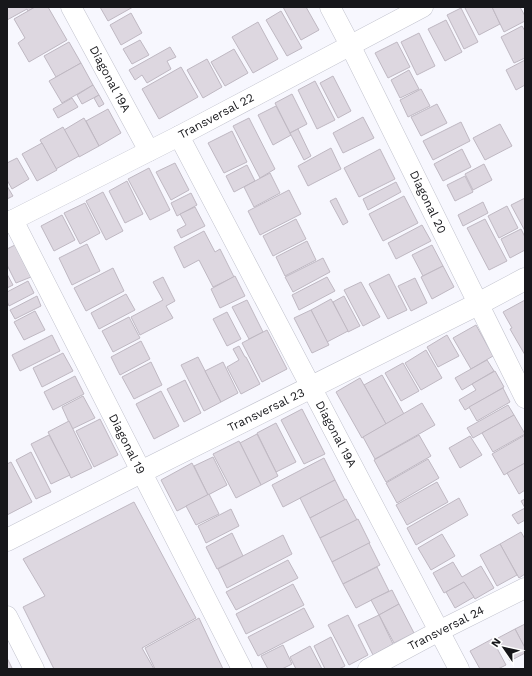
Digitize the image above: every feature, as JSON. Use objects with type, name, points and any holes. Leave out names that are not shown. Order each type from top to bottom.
[{"type":"street","name":"Diagonal 19A","points":[[71,7],[149,151]]},
{"type":"street","name":"Diagonal 20","points":[[330,7],[525,398]]},
{"type":"street","name":"Transversal 22","points":[[10,221],[179,136],[423,7]]},
{"type":"street","name":"Diagonal 19A","points":[[179,136],[459,669]]},
{"type":"street","name":"Diagonal 19","points":[[10,221],[242,669]]},
{"type":"street","name":"Transversal 23","points":[[7,540],[312,388],[525,279]]},
{"type":"street","name":"Transversal 24","points":[[368,669],[439,631],[525,588]]},
{"type":"street","points":[[7,616],[34,669]]},
{"type":"building","points":[[7,7],[35,7],[28,11],[27,9],[7,20]]},
{"type":"building","points":[[35,7],[48,7],[67,40],[29,62],[18,43],[25,38],[14,19]]},
{"type":"building","points":[[100,7],[133,7],[108,21]]},
{"type":"building","points":[[283,7],[306,7],[319,30],[301,40]]},
{"type":"building","points":[[492,7],[500,24],[479,35],[465,8]]},
{"type":"building","points":[[492,7],[520,7],[525,16],[525,21],[504,32]]},
{"type":"building","points":[[461,8],[478,42],[464,49],[447,15]]},
{"type":"building","points":[[281,11],[302,48],[287,56],[266,20]]},
{"type":"building","points":[[131,13],[142,33],[121,45],[110,25]]},
{"type":"building","points":[[446,20],[462,52],[445,61],[428,29]]},
{"type":"building","points":[[258,22],[278,59],[253,73],[232,37]]},
{"type":"building","points":[[522,26],[525,31],[525,58],[514,63],[501,37]]},
{"type":"building","points":[[419,33],[435,66],[417,75],[401,42]]},
{"type":"building","points":[[140,40],[149,55],[132,64],[123,49]]},
{"type":"building","points":[[69,42],[81,63],[56,77],[44,56]]},
{"type":"building","points":[[397,42],[410,67],[388,78],[375,53]]},
{"type":"building","points":[[170,47],[176,57],[167,61],[171,69],[147,83],[142,75],[135,80],[129,70]]},
{"type":"building","points":[[234,49],[248,73],[225,86],[211,62]]},
{"type":"building","points":[[207,59],[222,87],[203,98],[187,70]]},
{"type":"building","points":[[525,60],[525,85],[516,90],[506,70]]},
{"type":"building","points":[[81,63],[93,85],[62,103],[49,81]]},
{"type":"building","points":[[181,67],[198,97],[159,119],[142,89]]},
{"type":"building","points":[[409,70],[419,89],[400,98],[391,80]]},
{"type":"building","points":[[333,76],[351,111],[338,118],[320,83]]},
{"type":"building","points":[[315,81],[335,120],[317,129],[298,90]]},
{"type":"building","points":[[93,85],[99,95],[82,104],[77,95]]},
{"type":"building","points":[[421,89],[430,106],[408,117],[400,100]]},
{"type":"building","points":[[292,94],[307,124],[290,133],[275,103]]},
{"type":"building","points":[[99,95],[104,104],[99,107],[94,98]]},
{"type":"building","points":[[72,98],[78,107],[58,118],[53,109]]},
{"type":"building","points":[[437,104],[447,123],[421,136],[411,117]]},
{"type":"building","points":[[276,106],[291,135],[273,145],[258,115]]},
{"type":"building","points":[[108,109],[121,133],[99,146],[86,121]]},
{"type":"building","points":[[363,117],[374,138],[343,153],[333,133]]},
{"type":"building","points":[[84,118],[99,146],[79,157],[64,130]]},
{"type":"building","points":[[249,118],[275,169],[260,178],[233,126]]},
{"type":"building","points":[[461,122],[470,141],[433,160],[423,141]]},
{"type":"building","points":[[500,124],[512,146],[485,160],[473,138]]},
{"type":"building","points":[[63,127],[79,156],[56,169],[40,140]]},
{"type":"building","points":[[298,129],[311,156],[304,160],[290,133]]},
{"type":"building","points":[[232,131],[247,162],[224,173],[208,143]]},
{"type":"building","points":[[42,143],[57,170],[37,181],[22,154]]},
{"type":"building","points":[[331,148],[341,169],[308,186],[298,166]]},
{"type":"building","points":[[380,149],[395,179],[359,197],[344,168]]},
{"type":"building","points":[[462,149],[471,167],[443,181],[434,164]]},
{"type":"building","points":[[17,158],[29,179],[12,189],[7,180],[7,163]]},
{"type":"building","points":[[175,163],[189,190],[171,200],[156,172]]},
{"type":"building","points":[[484,164],[492,180],[473,190],[465,174]]},
{"type":"building","points":[[247,165],[255,181],[234,192],[226,176]]},
{"type":"building","points":[[149,168],[170,210],[150,220],[128,179]]},
{"type":"building","points":[[270,173],[280,193],[254,207],[244,187]]},
{"type":"building","points":[[465,176],[473,192],[455,201],[447,185]]},
{"type":"building","points":[[127,181],[143,214],[125,223],[109,191]]},
{"type":"building","points":[[396,182],[401,192],[368,210],[363,199]]},
{"type":"building","points":[[7,186],[13,196],[7,199]]},
{"type":"building","points":[[289,190],[301,214],[260,235],[248,211]]},
{"type":"building","points":[[103,192],[123,231],[106,240],[86,201]]},
{"type":"building","points":[[191,193],[197,205],[177,216],[171,203]]},
{"type":"building","points":[[404,196],[418,223],[383,241],[369,214]]},
{"type":"building","points":[[336,198],[348,222],[343,225],[330,201]]},
{"type":"building","points":[[525,198],[525,231],[511,205]]},
{"type":"building","points":[[483,202],[488,213],[463,226],[458,215]]},
{"type":"building","points":[[85,203],[100,233],[80,244],[64,213]]},
{"type":"building","points":[[507,206],[518,228],[499,238],[488,216]]},
{"type":"building","points":[[195,207],[205,226],[181,238],[177,230],[186,225],[180,214]]},
{"type":"building","points":[[62,215],[75,240],[54,251],[41,226]]},
{"type":"building","points":[[296,219],[306,239],[273,256],[263,236]]},
{"type":"building","points":[[485,219],[507,261],[489,270],[467,228]]},
{"type":"building","points":[[422,225],[431,241],[396,259],[388,243]]},
{"type":"building","points":[[521,229],[525,237],[525,250],[510,258],[501,239]]},
{"type":"building","points":[[204,231],[215,252],[220,249],[234,277],[213,287],[199,260],[184,268],[174,247]]},
{"type":"building","points":[[307,241],[316,260],[285,276],[276,257]]},
{"type":"building","points":[[87,244],[100,271],[72,285],[59,258]]},
{"type":"building","points":[[15,245],[31,277],[16,283],[7,265],[7,249]]},
{"type":"building","points":[[432,245],[443,266],[423,276],[412,255]]},
{"type":"building","points":[[323,258],[330,272],[293,292],[285,277]]},
{"type":"building","points":[[443,266],[454,287],[432,299],[421,277]]},
{"type":"building","points":[[113,268],[124,291],[86,311],[74,288]]},
{"type":"building","points":[[7,274],[13,285],[7,288]]},
{"type":"building","points":[[389,274],[407,310],[388,319],[369,284]]},
{"type":"building","points":[[235,276],[245,296],[220,308],[211,289]]},
{"type":"building","points":[[163,277],[175,301],[166,306],[173,318],[140,335],[131,317],[163,300],[153,282]]},
{"type":"building","points":[[327,277],[335,291],[299,310],[292,295]]},
{"type":"building","points":[[415,278],[427,303],[411,311],[398,286]]},
{"type":"building","points":[[28,281],[34,293],[9,306],[7,301],[7,292]]},
{"type":"building","points":[[361,282],[380,317],[363,326],[344,290]]},
{"type":"building","points":[[126,294],[135,310],[99,329],[91,313]]},
{"type":"building","points":[[37,296],[41,306],[15,319],[10,310]]},
{"type":"building","points":[[344,296],[360,326],[348,332],[333,302]]},
{"type":"building","points":[[331,299],[348,331],[327,342],[311,310]]},
{"type":"building","points":[[247,300],[263,332],[249,339],[232,307]]},
{"type":"building","points":[[525,300],[525,355],[510,329],[512,328],[503,312]]},
{"type":"building","points":[[311,310],[329,345],[312,353],[294,318]]},
{"type":"building","points":[[35,311],[45,330],[24,340],[14,322]]},
{"type":"building","points":[[227,312],[241,339],[227,346],[213,319]]},
{"type":"building","points":[[129,317],[140,338],[113,352],[102,331]]},
{"type":"building","points":[[476,325],[493,356],[471,369],[453,338]]},
{"type":"building","points":[[267,330],[287,369],[262,382],[242,343]]},
{"type":"building","points":[[52,335],[60,351],[20,371],[12,355]]},
{"type":"building","points":[[447,335],[459,356],[438,367],[427,347]]},
{"type":"building","points":[[141,341],[150,359],[120,375],[111,357]]},
{"type":"building","points":[[239,346],[260,384],[241,394],[227,367],[239,360],[233,349]]},
{"type":"building","points":[[426,350],[442,378],[421,390],[405,363]]},
{"type":"building","points":[[63,353],[73,371],[42,387],[33,368]]},
{"type":"building","points":[[198,357],[221,402],[204,411],[181,365]]},
{"type":"building","points":[[487,360],[494,371],[462,390],[455,378]]},
{"type":"building","points":[[151,362],[162,385],[134,399],[122,377]]},
{"type":"building","points":[[223,362],[238,393],[221,402],[205,371]]},
{"type":"building","points":[[403,363],[419,391],[401,401],[385,373]]},
{"type":"building","points":[[495,371],[504,387],[465,410],[459,400],[476,390],[472,384]]},
{"type":"building","points":[[382,375],[404,414],[386,424],[364,385]]},
{"type":"building","points":[[75,376],[84,394],[53,410],[44,392]]},
{"type":"building","points":[[360,378],[386,424],[362,438],[336,392]]},
{"type":"building","points":[[185,380],[201,413],[184,422],[167,389]]},
{"type":"building","points":[[503,388],[510,402],[477,421],[469,407]]},
{"type":"building","points":[[161,391],[179,426],[154,439],[136,404]]},
{"type":"building","points":[[83,396],[95,418],[72,429],[62,407]]},
{"type":"building","points":[[422,403],[435,425],[375,459],[363,437]]},
{"type":"building","points":[[508,405],[514,415],[473,438],[467,428]]},
{"type":"building","points":[[302,409],[325,454],[304,464],[281,420]]},
{"type":"building","points":[[514,415],[525,434],[493,452],[482,433]]},
{"type":"building","points":[[100,419],[118,455],[94,467],[76,431]]},
{"type":"building","points":[[69,421],[92,468],[71,478],[48,432]]},
{"type":"building","points":[[276,423],[296,462],[276,472],[257,433]]},
{"type":"building","points":[[257,434],[278,476],[261,485],[240,443]]},
{"type":"building","points":[[49,435],[70,475],[51,484],[31,444]]},
{"type":"building","points":[[419,435],[431,456],[386,482],[374,460]]},
{"type":"building","points":[[525,435],[525,463],[504,475],[492,454]]},
{"type":"building","points":[[470,436],[482,455],[460,468],[449,448]]},
{"type":"building","points":[[239,441],[261,485],[236,498],[213,454]]},
{"type":"building","points":[[31,452],[51,492],[36,499],[16,460]]},
{"type":"building","points":[[213,457],[227,485],[208,495],[194,466]]},
{"type":"building","points":[[324,458],[335,480],[283,507],[272,485]]},
{"type":"building","points":[[428,459],[439,478],[397,503],[386,483]]},
{"type":"building","points":[[11,462],[32,502],[7,515],[7,464]]},
{"type":"building","points":[[192,463],[208,495],[177,511],[161,480]]},
{"type":"building","points":[[525,463],[525,490],[519,494],[507,473]]},
{"type":"building","points":[[335,480],[345,500],[310,518],[300,498]]},
{"type":"building","points":[[437,482],[448,502],[407,525],[396,505]]},
{"type":"building","points":[[209,494],[219,514],[196,525],[186,506]]},
{"type":"building","points":[[459,498],[468,515],[416,545],[407,528]]},
{"type":"building","points":[[346,499],[357,520],[320,538],[310,518]]},
{"type":"building","points":[[525,499],[525,508],[521,501]]},
{"type":"building","points":[[134,502],[196,618],[142,648],[154,669],[54,669],[23,607],[45,596],[23,559]]},
{"type":"building","points":[[525,508],[525,520],[518,524],[512,515]]},
{"type":"building","points":[[231,509],[239,526],[206,543],[198,526]]},
{"type":"building","points":[[358,519],[370,543],[332,562],[320,538]]},
{"type":"building","points":[[521,532],[525,539],[525,574],[519,578],[500,544]]},
{"type":"building","points":[[232,533],[243,556],[217,569],[206,547]]},
{"type":"building","points":[[442,534],[455,556],[431,570],[418,548]]},
{"type":"building","points":[[283,535],[292,554],[227,588],[218,569]]},
{"type":"building","points":[[369,543],[380,565],[343,584],[332,562]]},
{"type":"building","points":[[500,544],[517,575],[497,586],[480,555]]},
{"type":"building","points":[[288,560],[298,578],[236,610],[226,592]]},
{"type":"building","points":[[453,562],[462,577],[481,566],[494,588],[475,599],[464,582],[444,593],[433,573]]},
{"type":"building","points":[[377,567],[389,591],[356,608],[343,584]]},
{"type":"building","points":[[464,582],[474,597],[455,608],[446,592]]},
{"type":"building","points":[[293,584],[304,605],[246,634],[236,614]]},
{"type":"building","points":[[392,590],[399,604],[379,615],[371,600]]},
{"type":"building","points":[[399,604],[414,633],[394,643],[379,615]]},
{"type":"building","points":[[304,608],[314,627],[258,656],[248,637]]},
{"type":"building","points":[[348,615],[368,655],[349,665],[328,625]]},
{"type":"building","points":[[379,615],[393,644],[373,655],[358,625]]},
{"type":"building","points":[[199,618],[223,669],[155,669],[145,648]]},
{"type":"building","points":[[525,624],[525,648],[515,629]]},
{"type":"building","points":[[515,629],[525,648],[525,653],[510,661],[498,638]]},
{"type":"building","points":[[331,637],[345,666],[339,669],[325,669],[314,646]]},
{"type":"building","points":[[492,639],[506,665],[498,669],[480,669],[470,651]]},
{"type":"building","points":[[283,645],[292,664],[282,669],[268,669],[261,656]]},
{"type":"building","points":[[310,646],[322,669],[296,669],[290,657]]},
{"type":"building","points":[[7,658],[12,668],[10,669],[7,669]]}]
